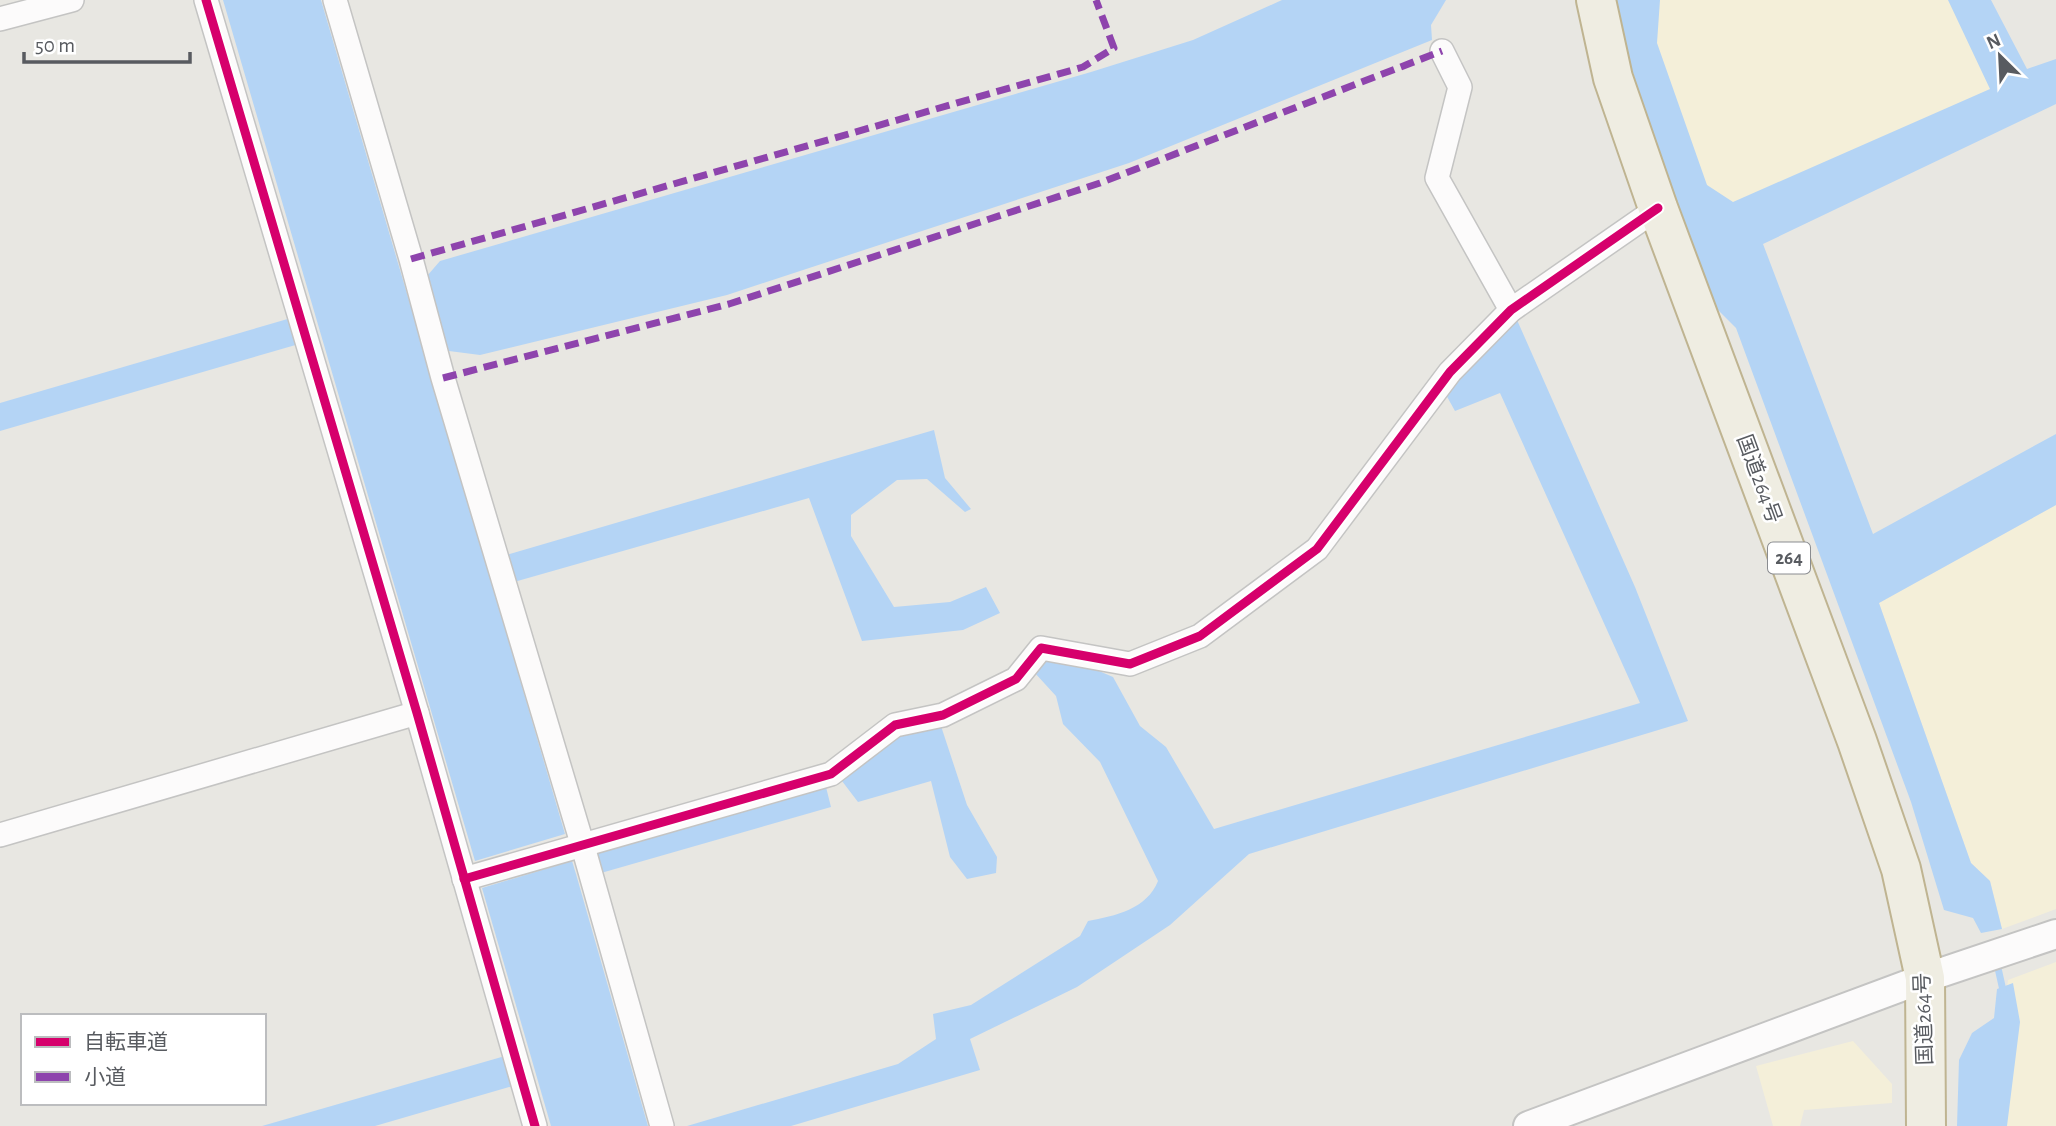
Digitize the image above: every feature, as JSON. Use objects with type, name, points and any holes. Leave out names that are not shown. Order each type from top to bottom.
[{"type":"highway","name":"国道264号","points":[[1595,0],[1613,78],[1658,208],[1857,741],[1901,869],[1925,978],[1926,1126]]},
{"type":"street","points":[[0,19],[72,0]]},
{"type":"street","points":[[206,0],[536,1126]]},
{"type":"street","points":[[335,0],[662,1126]]},
{"type":"street","points":[[1442,51],[1460,87],[1437,178],[1511,310]]},
{"type":"street","points":[[464,878],[831,774],[895,725],[943,715],[1016,679],[1041,648],[1130,664],[1200,636],[1317,549],[1450,372],[1511,310],[1658,208]]},
{"type":"street","points":[[0,835],[417,713]]},
{"type":"street","points":[[1528,1126],[1925,978],[2056,934]]},
{"type":"shaded area","points":[[1638,0],[1965,0],[2013,92],[1712,230]]},
{"type":"shaded area","points":[[2056,505],[2056,909],[2002,929],[1990,881],[1971,863],[1879,603]]},
{"type":"shaded area","points":[[2056,962],[2056,1126],[1990,1126],[2008,980]]},
{"type":"shaded area","points":[[1853,1041],[1892,1084],[1892,1103],[1804,1110],[1800,1126],[1773,1126],[1756,1066]]},
{"type":"water","points":[[223,0],[321,0],[410,304],[433,298],[427,276],[440,261],[1091,72],[1193,40],[1282,0],[1446,0],[1431,25],[1432,40],[1129,163],[727,295],[480,355],[449,351],[442,330],[420,336],[565,834],[475,861]]},
{"type":"water","points":[[1615,0],[1660,0],[1657,43],[1707,185],[1733,202],[1990,89],[1948,0],[1991,0],[2027,69],[2056,59],[2056,104],[1763,244],[1873,534],[2056,434],[2056,505],[1879,603],[1971,863],[1990,881],[2002,929],[1981,933],[1973,918],[1944,910],[1911,802],[1736,328],[1718,310],[1662,170],[1620,29]]},
{"type":"water","points":[[291,318],[299,344],[0,431],[0,403]]},
{"type":"water","points":[[1517,320],[1635,587],[1688,721],[1249,854],[1170,925],[1077,987],[970,1039],[980,1070],[791,1126],[687,1126],[898,1064],[936,1039],[933,1014],[971,1005],[1080,936],[1088,921],[1129,910],[1153,891],[1158,881],[1100,762],[1063,724],[1056,696],[1034,672],[1048,659],[1071,659],[1113,677],[1140,726],[1166,747],[1214,829],[1640,703],[1500,393],[1455,411],[1445,393],[1462,369]]},
{"type":"water","points":[[934,430],[945,478],[971,509],[965,512],[927,479],[897,480],[851,515],[851,536],[894,607],[950,602],[986,587],[1000,613],[963,630],[862,641],[809,498],[514,582],[506,555]]},
{"type":"water","points":[[941,726],[967,805],[997,857],[996,873],[967,879],[950,857],[931,781],[858,802],[842,781],[898,734]]},
{"type":"water","points":[[826,787],[831,807],[601,873],[595,852]]},
{"type":"water","points":[[572,861],[648,1126],[551,1126],[482,888]]},
{"type":"water","points":[[2013,983],[2020,1022],[2007,1126],[1957,1126],[1959,1060],[1972,1033],[1994,1018],[1997,989]]},
{"type":"water","points":[[505,1056],[513,1086],[375,1126],[262,1126]]},
{"type":"waterway","points":[[1996,959],[2004,995]]},
{"type":"marked path","points":[[411,259],[1083,67],[1114,48],[1096,0]]},
{"type":"marked path","points":[[443,378],[729,304],[1100,183],[1442,51]]},
{"type":"cycle path","points":[[206,0],[417,713],[535,1126]]},
{"type":"cycle path","points":[[464,879],[831,774],[895,725],[943,715],[1016,679],[1041,648],[1130,664],[1200,636],[1317,549],[1450,372],[1511,310],[1658,208]]}]
